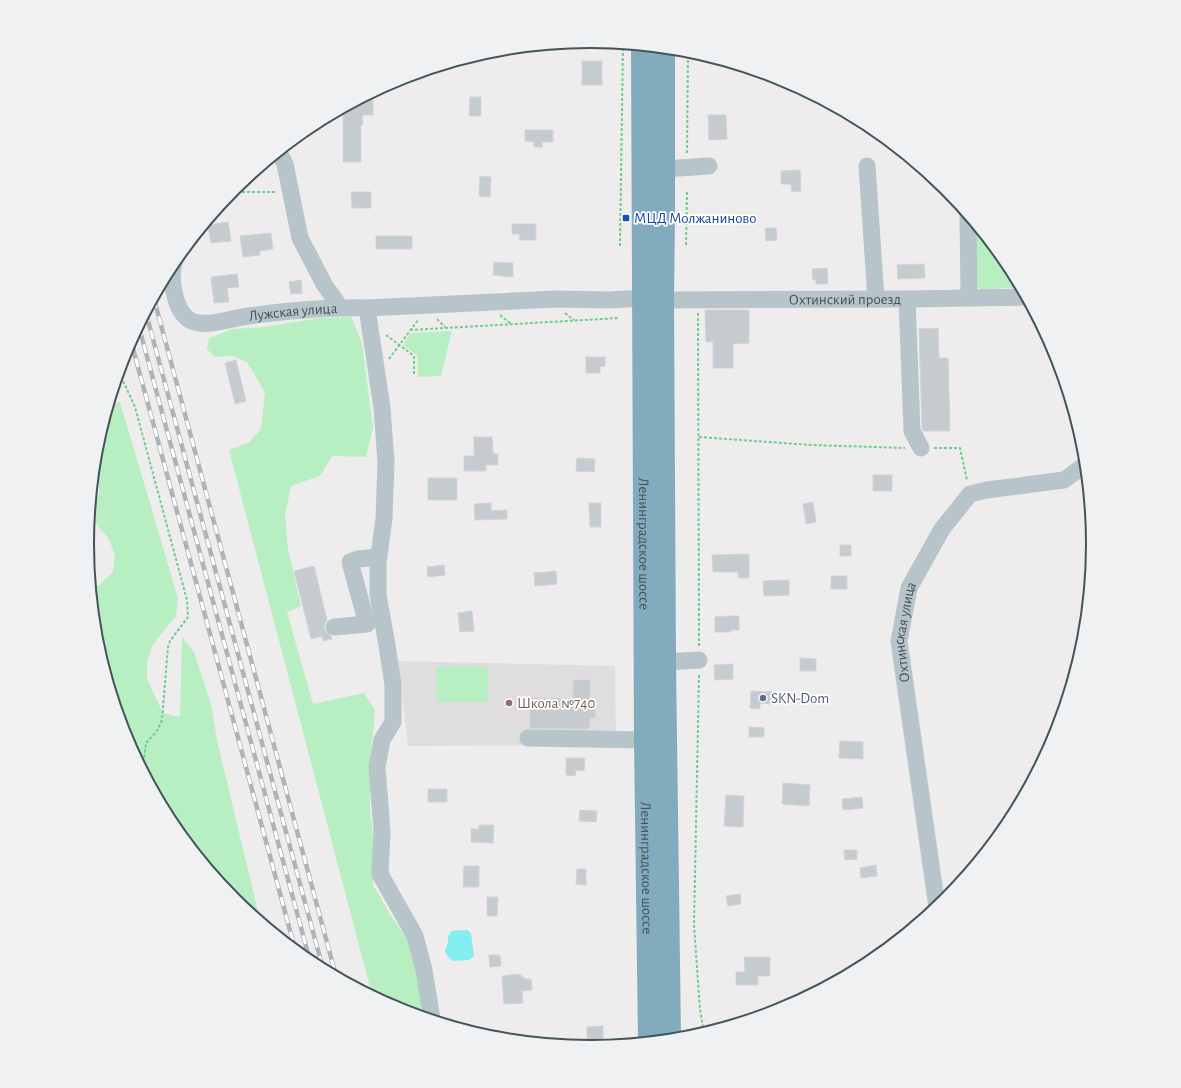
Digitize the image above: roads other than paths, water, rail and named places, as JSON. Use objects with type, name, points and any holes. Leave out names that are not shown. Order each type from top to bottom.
[{"type":"highway","name":"Ленинградское шоссе","points":[[642,51],[653,299],[665,662],[670,1033]]},
{"type":"highway","name":"Ленинградское шоссе","points":[[649,1037],[645,740],[653,299],[664,169],[664,54]]},
{"type":"street","name":"Лужская улица","points":[[173,277],[178,306],[185,318],[202,324],[247,316],[340,307],[324,284],[300,238],[285,164],[281,156]]},
{"type":"street","points":[[664,169],[709,166]]},
{"type":"street","points":[[867,166],[876,299]]},
{"type":"street","points":[[968,223],[969,298]]},
{"type":"street","name":"Охтинский проезд","points":[[340,307],[367,308],[556,299],[907,299],[1021,297]]},
{"type":"street","points":[[907,299],[912,431],[921,448]]},
{"type":"street","points":[[367,308],[382,408],[386,462],[384,518],[378,556],[378,595],[393,685],[393,722],[382,740],[377,767],[382,832],[380,874],[415,936],[424,970],[431,1014]]},
{"type":"street","name":"Охтинская улица","points":[[936,900],[899,641],[910,588],[942,529],[970,494],[987,490],[1064,480],[1080,468]]},
{"type":"street","points":[[334,627],[367,624],[350,562],[358,559],[378,556]]},
{"type":"street","points":[[665,662],[699,660]]},
{"type":"street","points":[[528,738],[645,740]]},
{"type":"water","points":[[467,930],[471,933],[474,956],[469,960],[453,961],[445,951],[448,944],[448,936],[452,931]]},
{"type":"railway","points":[[156,306],[334,969]]},
{"type":"railway","points":[[148,321],[320,960]]},
{"type":"railway","points":[[141,335],[307,951]]},
{"type":"railway","points":[[134,351],[293,941]]},
{"type":"place","name":"МЦД Молжаниново","points":[[626,218]]},
{"type":"place","name":"SKN-Dom","points":[[763,698]]},
{"type":"place","name":"Школа №740","points":[[509,703]]}]
